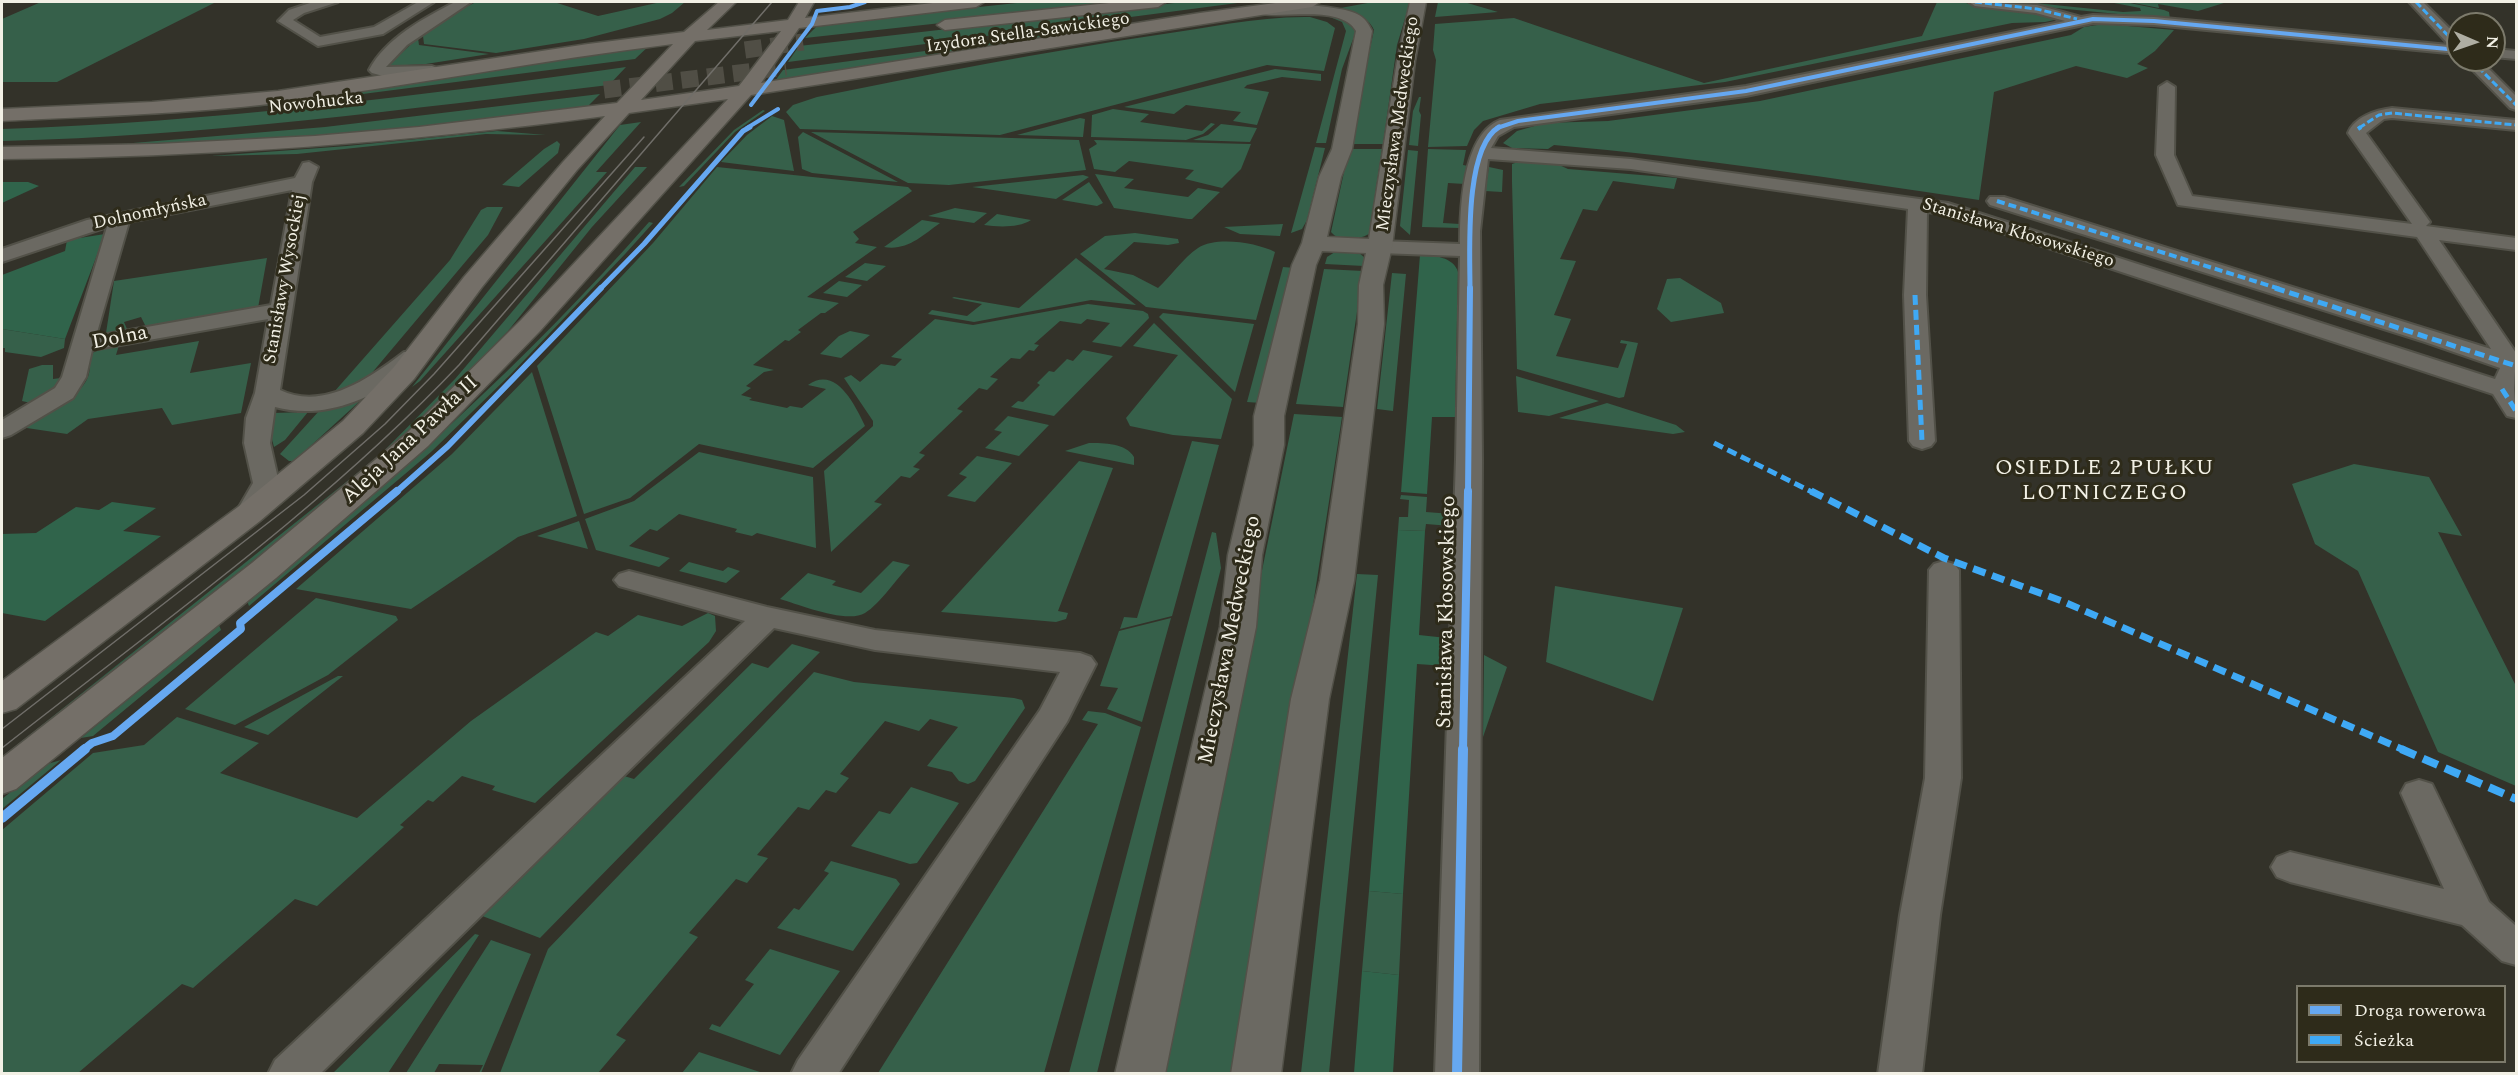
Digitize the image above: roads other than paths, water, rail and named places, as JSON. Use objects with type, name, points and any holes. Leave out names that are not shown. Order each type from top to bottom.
[{"type":"main road","points":[[588,49],[664,28],[721,2]]},
{"type":"main road","points":[[2,700],[249,514],[353,428],[382,399],[473,282],[570,165],[690,36],[729,2]]},
{"type":"main road","name":"Aleja Jana Pawła II","points":[[2,779],[311,530],[418,439],[533,323],[743,92],[796,22],[806,2]]},
{"type":"main road","points":[[866,2],[905,4],[969,2]]},
{"type":"main road","points":[[2,115],[142,109],[239,101],[390,81],[588,49],[969,2]]},
{"type":"main road","name":"Izydora Stella-Sawickiego","points":[[927,27],[1158,2]]},
{"type":"main road","points":[[2,153],[246,147],[462,128],[743,92],[1263,5],[1312,2]]},
{"type":"main road","name":"Izydora Stella-Sawickiego","points":[[786,67],[1263,5]]},
{"type":"main road","points":[[749,28],[767,34],[773,52]]},
{"type":"main road","points":[[803,42],[825,40]]},
{"type":"main road","points":[[687,154],[724,128],[771,101],[816,85],[875,70]]},
{"type":"main road","points":[[656,72],[660,94],[689,98]]},
{"type":"main road","name":"Nowohucka","points":[[2,124],[126,120],[253,111],[527,77]]},
{"type":"main road","name":"Nowohucka","points":[[2,146],[179,136],[361,119]]},
{"type":"main road","points":[[462,128],[534,128],[567,138],[572,155],[570,165]]},
{"type":"street","points":[[331,2],[304,9],[288,16],[285,21],[318,42],[327,41],[378,31],[427,2]]},
{"type":"street","points":[[464,2],[440,14],[402,43],[383,58],[377,70],[394,74],[476,66]]},
{"type":"street","name":"Mieczysława Medweckiego","points":[[1256,1074],[1310,699],[1336,581],[1371,324],[1369,290],[1372,269],[1380,247],[1406,61],[1418,2]]},
{"type":"street","points":[[1975,2],[2037,9],[2078,21]]},
{"type":"street","points":[[2416,2],[2446,35]]},
{"type":"street","name":"Mieczysława Medweckiego","points":[[1140,1074],[1238,627],[1245,555],[1269,445],[1269,416],[1304,265],[1314,243],[1330,177],[1342,149],[1361,60],[1364,28],[1355,18],[1331,11],[1263,5]]},
{"type":"street","points":[[1482,153],[1490,134],[1500,126],[1518,121],[1746,91],[2078,21],[2140,20],[2446,47]]},
{"type":"street","points":[[2483,72],[2517,105]]},
{"type":"street","points":[[2167,87],[2165,155],[2185,201],[2422,227],[2517,244]]},
{"type":"street","points":[[2517,125],[2392,113],[2379,115],[2358,129],[2357,133],[2515,366],[2509,391],[2517,411]]},
{"type":"street","name":"Stanisława Kłosowskiego","points":[[1457,1074],[1469,471],[1470,250],[1474,193],[1482,153],[1631,164],[1948,208],[2509,391]]},
{"type":"street","name":"Stanisławy Wysockiej","points":[[249,514],[266,483],[257,443],[259,418],[267,393],[306,174]]},
{"type":"street","name":"Dolnomłyńska","points":[[2,256],[87,226],[306,174]]},
{"type":"street","points":[[1997,201],[2433,337],[2515,366]]},
{"type":"street","points":[[1918,203],[1915,294],[1922,441]]},
{"type":"street","points":[[82,345],[120,218]]},
{"type":"street","name":"Mieczysława Medweckiego","points":[[1314,243],[1380,247]]},
{"type":"street","points":[[1380,247],[1470,250]]},
{"type":"street","name":"Dolna","points":[[2,430],[64,393],[74,377],[82,345],[280,310]]},
{"type":"street","name":"Stanisławy Wysockiej","points":[[267,393],[280,400],[301,404],[347,396],[380,381],[425,346]]},
{"type":"street","points":[[1900,1074],[1920,915],[1942,778],[1944,570]]},
{"type":"street","points":[[628,580],[767,617],[874,640],[1080,664],[1055,714],[813,1074]]},
{"type":"street","points":[[290,1074],[767,617]]},
{"type":"street","points":[[2419,793],[2474,912],[2517,949]]},
{"type":"street","points":[[2290,867],[2474,912]]},
{"type":"tunnel","points":[[745,50],[803,42]]},
{"type":"tunnel","points":[[604,90],[786,67]]},
{"type":"tram line","points":[[2,748],[238,564],[352,468],[406,418],[459,365],[772,2]]},
{"type":"tram line","points":[[2,729],[304,495],[385,424],[434,374],[644,137]]},
{"type":"district","name":"OSIEDLE 2 PUŁKU LOTNICZEGO","points":[[2105,482]]}]
